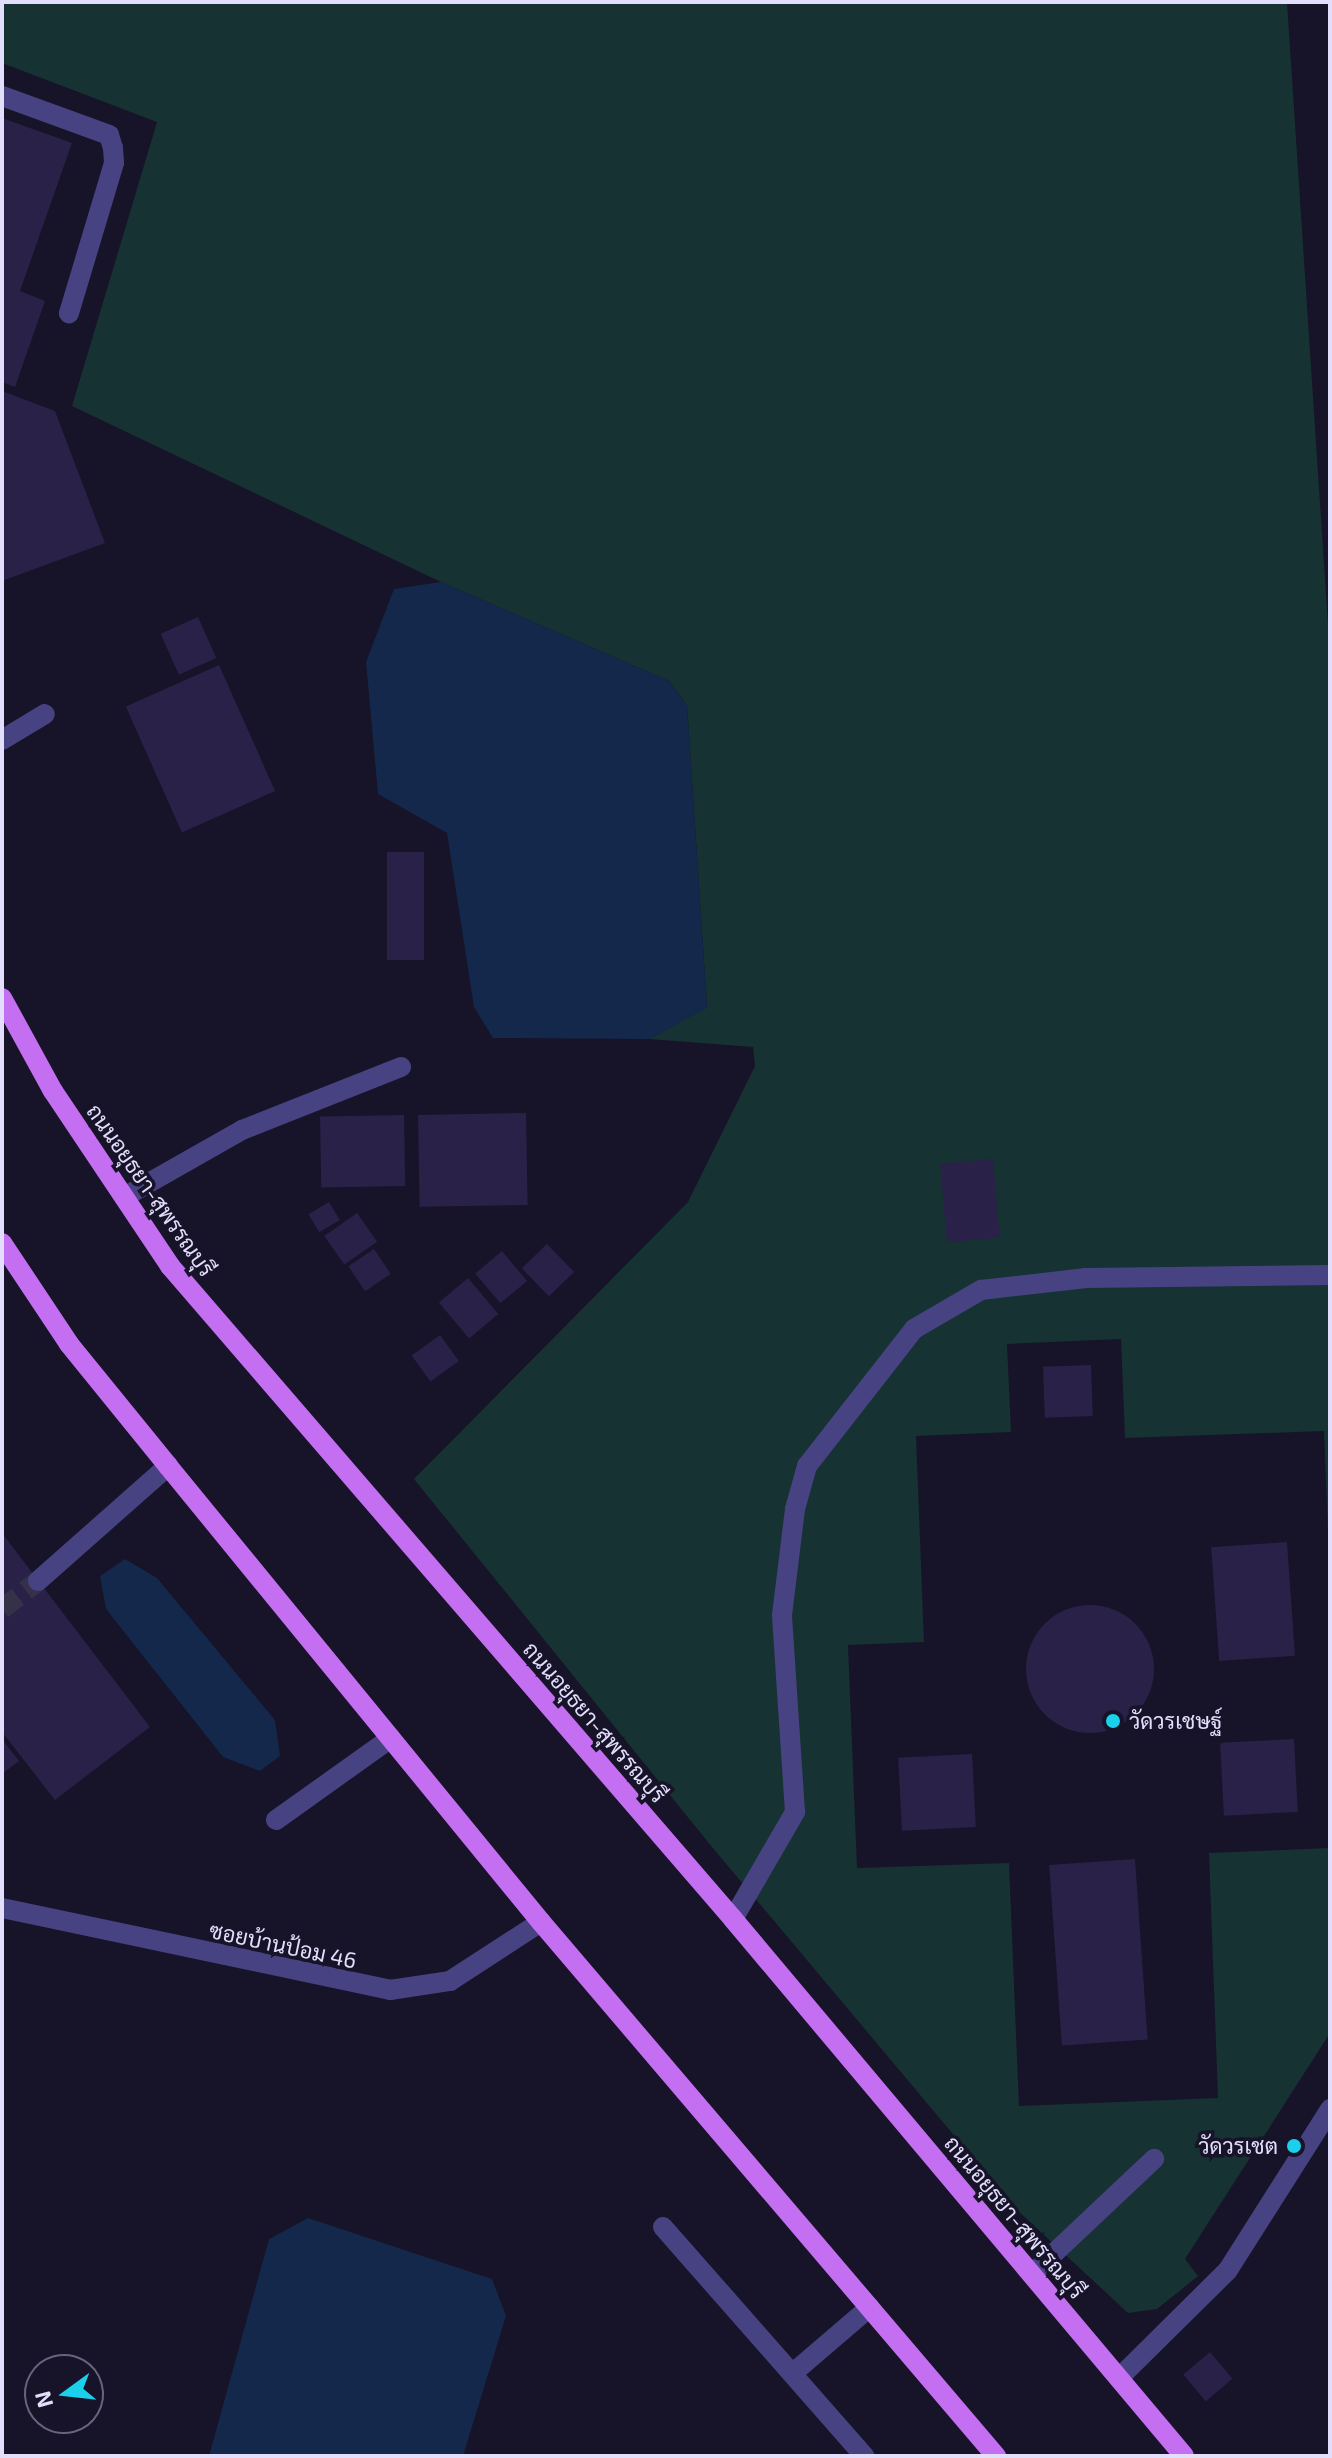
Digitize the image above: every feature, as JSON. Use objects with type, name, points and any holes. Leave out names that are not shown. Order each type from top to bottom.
[{"type":"main road","name":"ถนนอยุธยา-สุพรรณบุรี","points":[[2,998],[53,1091],[170,1266],[733,1919],[1184,2456]]},
{"type":"main road","points":[[2,1243],[69,1344],[541,1922],[996,2456]]},
{"type":"street","points":[[2,96],[109,135],[114,163],[69,313]]},
{"type":"street","points":[[2,740],[45,714]]},
{"type":"street","points":[[124,1197],[242,1130],[401,1067]]},
{"type":"street","points":[[733,1919],[795,1812],[782,1615],[795,1509],[807,1466],[914,1329],[981,1290],[1086,1278],[1330,1275]]},
{"type":"street","points":[[38,1581],[168,1466]]},
{"type":"street","points":[[276,1820],[391,1738]]},
{"type":"street","name":"ซอยบ้านป้อม 46","points":[[2,1908],[390,1990],[450,1981],[541,1922]]},
{"type":"street","points":[[1119,2378],[1228,2270],[1330,2109]]},
{"type":"street","points":[[1032,2274],[1154,2159]]},
{"type":"street","points":[[663,2227],[864,2456]]},
{"type":"street","points":[[793,2373],[870,2307]]},
{"type":"green space","points":[[2,2],[1287,2],[1330,655],[1330,1584],[1324,1431],[1125,1438],[1121,1339],[1007,1344],[1011,1432],[916,1436],[924,1642],[848,1645],[857,1868],[1009,1863],[1019,2106],[1218,2098],[1209,1853],[1330,1848],[1330,2033],[1185,2259],[1198,2276],[1157,2309],[1128,2313],[1015,2208],[712,1847],[414,1479],[688,1202],[755,1066],[753,1047],[649,1039],[707,1007],[687,705],[669,681],[441,582],[72,406],[157,122],[2,63]]},
{"type":"water","points":[[441,582],[669,681],[687,705],[707,1008],[649,1039],[493,1038],[474,1007],[447,833],[378,794],[366,662],[394,589]]},
{"type":"water","points":[[125,1559],[157,1578],[275,1720],[280,1756],[260,1771],[223,1757],[106,1609],[100,1576]]},
{"type":"water","points":[[308,2218],[492,2279],[506,2316],[463,2456],[209,2456],[269,2239]]},
{"type":"building","points":[[2,118],[72,143],[20,291],[45,301],[15,387],[2,382]]},
{"type":"building","points":[[2,391],[55,411],[105,543],[2,581]]},
{"type":"building","points":[[198,617],[216,658],[179,675],[161,634]]},
{"type":"building","points":[[219,665],[275,791],[182,833],[126,706]]},
{"type":"building","points":[[387,852],[424,852],[424,960],[387,960]]},
{"type":"building","points":[[526,1113],[528,1205],[420,1207],[418,1115]]},
{"type":"building","points":[[404,1115],[405,1186],[321,1187],[320,1116]]},
{"type":"building","points":[[993,1159],[1000,1238],[947,1242],[940,1164]]},
{"type":"building","points":[[329,1202],[340,1220],[319,1232],[308,1214]]},
{"type":"building","points":[[357,1213],[377,1242],[344,1265],[324,1236]]},
{"type":"building","points":[[547,1244],[574,1272],[549,1296],[522,1268]]},
{"type":"building","points":[[374,1249],[391,1274],[365,1291],[348,1266]]},
{"type":"building","points":[[502,1251],[527,1281],[500,1303],[475,1273]]},
{"type":"building","points":[[468,1278],[498,1314],[469,1338],[439,1302]]},
{"type":"building","points":[[440,1335],[459,1361],[430,1381],[412,1356]]},
{"type":"building","points":[[1091,1365],[1093,1416],[1045,1418],[1043,1367]]},
{"type":"building","points":[[2,1533],[150,1727],[55,1800],[2,1732]]},
{"type":"building","points":[[1287,1542],[1295,1656],[1219,1661],[1211,1547]]},
{"type":"building","points":[[1090,1605],[1115,1609],[1136,1623],[1150,1644],[1154,1669],[1150,1694],[1136,1715],[1115,1729],[1090,1733],[1065,1729],[1044,1715],[1030,1694],[1026,1669],[1030,1644],[1044,1623],[1065,1609]]},
{"type":"building","points":[[2,1739],[19,1761],[2,1774]]},
{"type":"building","points":[[1294,1739],[1298,1812],[1224,1816],[1220,1743]]},
{"type":"building","points":[[972,1754],[976,1827],[902,1831],[898,1758]]},
{"type":"building","points":[[1135,1859],[1148,2040],[1062,2046],[1049,1865]]},
{"type":"building","points":[[1210,2352],[1232,2379],[1206,2401],[1183,2374]]},
{"type":"tunnel","points":[[2,1609],[38,1581]]},
{"type":"place","name":"วัดวรเชษฐ์","points":[[1113,1721]]},
{"type":"place","name":"วัดวรเชต","points":[[1294,2146]]}]
